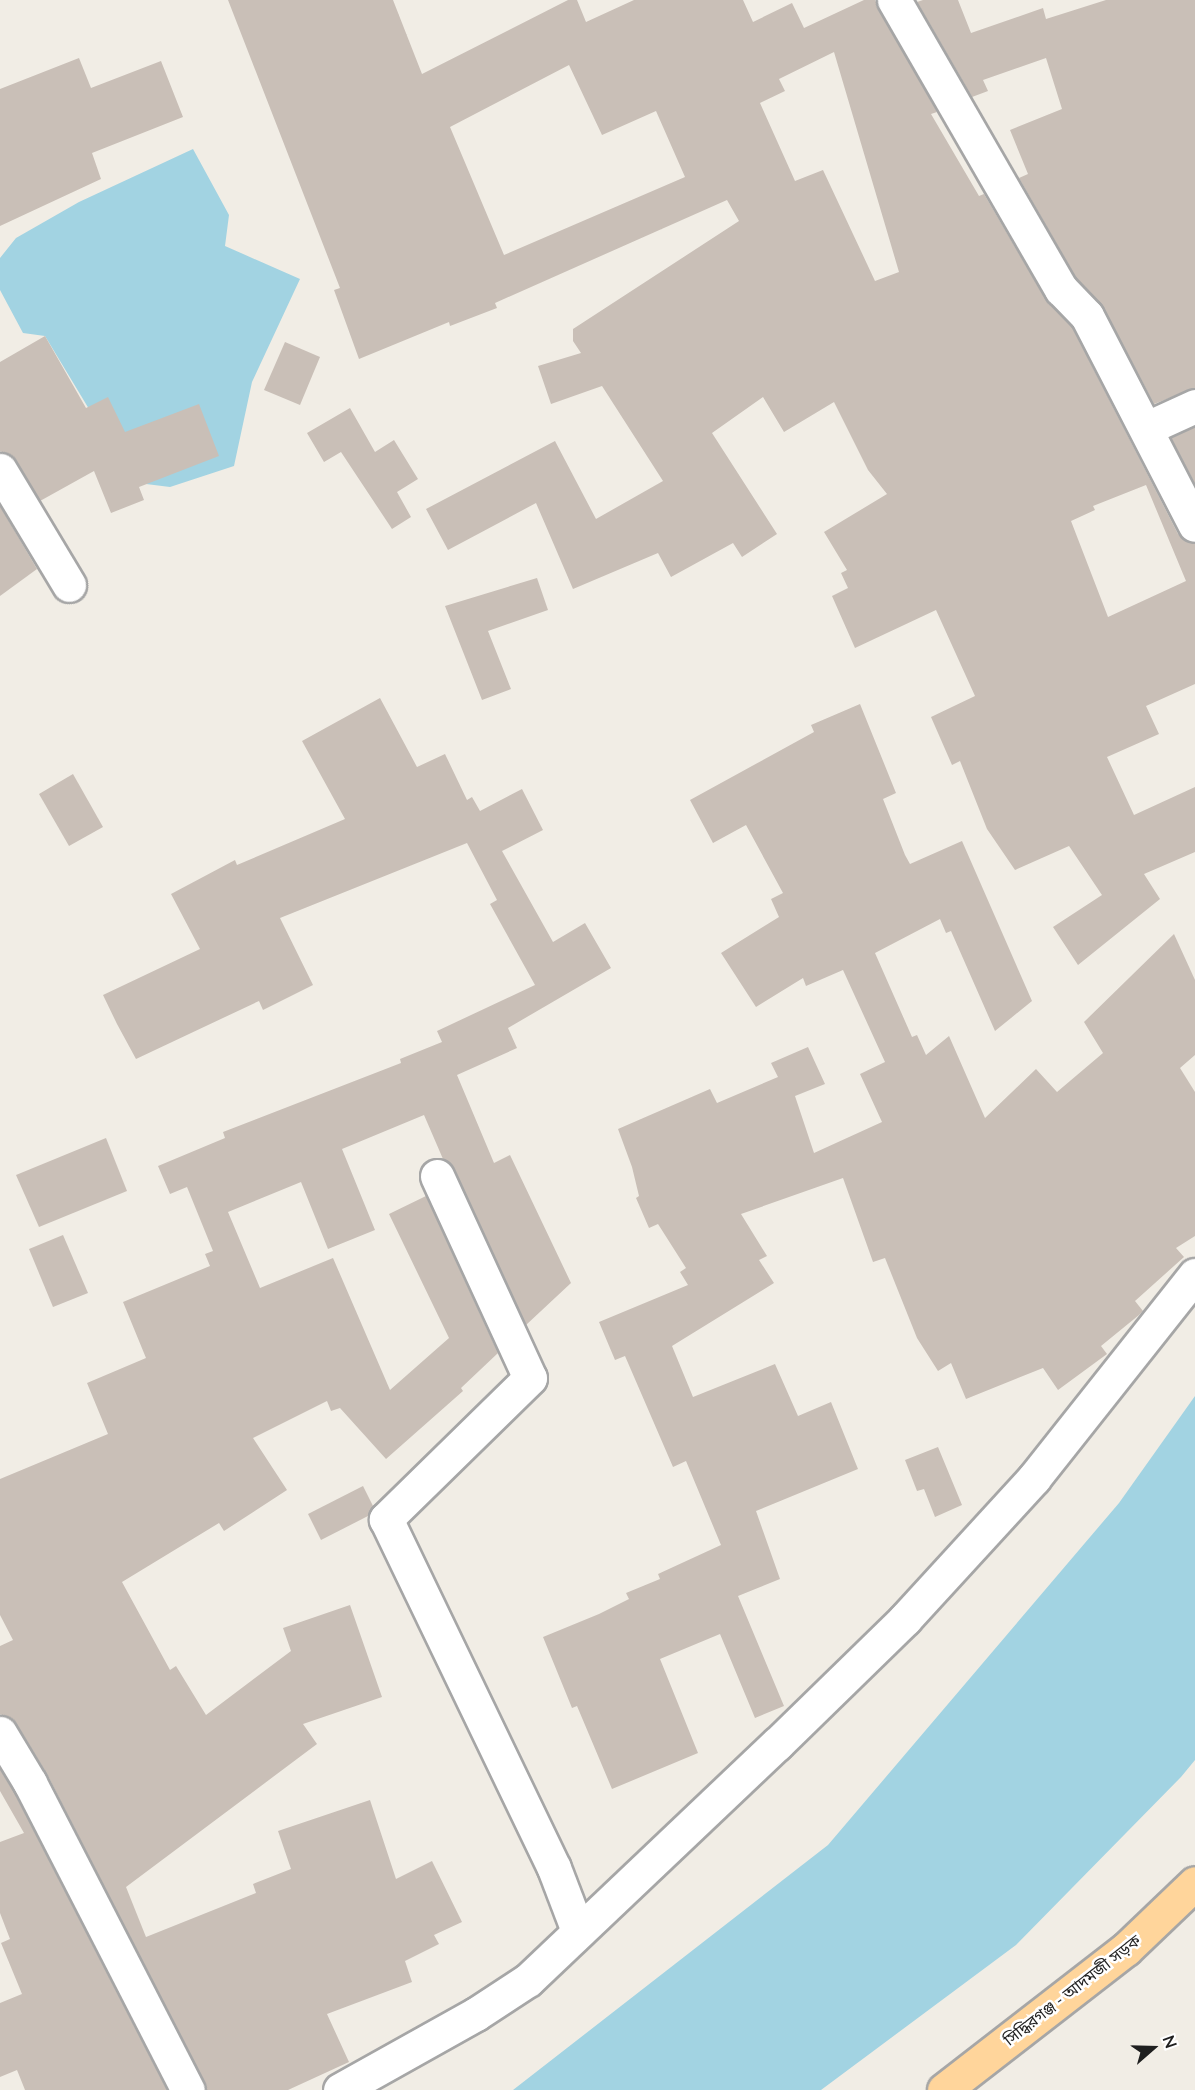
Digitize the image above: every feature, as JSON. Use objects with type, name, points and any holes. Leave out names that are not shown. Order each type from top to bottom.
[{"type":"main road","name":"সিদ্ধিরগঞ্জ - আদমজী সড়ক","points":[[944,2090],[1126,1949],[1195,1883]]},
{"type":"street","points":[[894,0],[1061,289],[1087,316],[1147,428],[1195,525]]},
{"type":"street","points":[[1147,428],[1195,406]]},
{"type":"street","points":[[0,470],[69,585]]},
{"type":"street","points":[[437,1176],[530,1378],[386,1519],[554,1868],[578,1930]]},
{"type":"street","points":[[339,2090],[476,2014],[528,1980],[905,1619],[1034,1478],[1195,1275]]},
{"type":"street","points":[[0,1733],[30,1783],[188,2090]]},
{"type":"water","points":[[193,149],[229,215],[225,246],[300,279],[252,382],[234,466],[170,487],[146,484],[89,409],[45,336],[23,333],[0,290],[0,258],[16,238],[79,202]]},
{"type":"water","points":[[1195,1396],[1195,1760],[1016,1945],[821,2090],[513,2090],[828,1845],[1119,1503]]},
{"type":"building","points":[[228,0],[393,0],[422,74],[568,0],[577,0],[586,22],[634,0],[743,0],[753,22],[792,3],[804,28],[864,0],[875,0],[937,112],[931,114],[979,196],[984,194],[1045,298],[1072,327],[1178,534],[1195,544],[1195,684],[1146,706],[1159,734],[1107,757],[1134,815],[1195,787],[1195,852],[1144,874],[1160,899],[1078,965],[1053,927],[1102,895],[1069,846],[1015,870],[987,829],[960,761],[952,765],[931,717],[975,696],[936,610],[855,648],[832,596],[848,588],[841,573],[847,570],[824,532],[887,494],[868,470],[834,402],[784,432],[763,397],[712,433],[777,534],[742,557],[733,543],[671,577],[658,553],[573,589],[536,503],[448,550],[426,509],[555,441],[596,519],[663,481],[602,386],[551,404],[538,366],[581,353],[573,341],[573,329],[739,221],[727,200],[495,303],[497,308],[450,326],[449,322],[359,359],[334,290],[340,288]],"holes":[[[834,52],[899,272],[875,281],[823,170],[795,181],[760,103],[785,91],[779,79]],[[569,65],[602,135],[656,111],[685,177],[504,255],[450,127]],[[1146,485],[1186,581],[1108,617],[1071,521],[1095,510],[1093,506]]]},
{"type":"building","points":[[958,0],[971,33],[1043,8],[1046,19],[1106,0],[1195,0],[1195,388],[1154,404],[1103,307],[1076,278],[1019,178],[1028,174],[1010,130],[1062,109],[1046,58],[983,80],[988,91],[972,97],[917,2]]},
{"type":"building","points":[[79,58],[91,88],[161,61],[183,117],[92,153],[101,179],[0,226],[0,89]]},
{"type":"building","points":[[45,336],[86,408],[108,397],[125,432],[199,404],[219,456],[139,487],[144,500],[111,513],[94,471],[40,501],[16,460],[0,451],[0,362]]},
{"type":"building","points":[[285,342],[320,357],[300,405],[264,390]]},
{"type":"building","points":[[350,408],[375,452],[394,440],[418,479],[397,492],[411,517],[392,529],[341,452],[324,462],[307,433]]},
{"type":"building","points":[[1195,427],[1195,484],[1171,438]]},
{"type":"building","points":[[0,506],[37,569],[0,596]]},
{"type":"building","points":[[537,578],[548,610],[488,631],[511,689],[482,700],[445,606]]},
{"type":"building","points":[[380,698],[417,767],[445,754],[467,800],[472,797],[480,811],[522,789],[543,830],[502,851],[553,942],[585,923],[611,968],[508,1028],[517,1048],[457,1075],[494,1163],[510,1155],[571,1283],[526,1325],[454,1168],[443,1159],[424,1115],[342,1149],[375,1230],[328,1249],[301,1182],[228,1212],[260,1288],[333,1258],[390,1390],[449,1338],[389,1214],[426,1196],[498,1353],[461,1388],[463,1391],[386,1459],[340,1408],[331,1411],[327,1401],[253,1438],[287,1490],[224,1531],[219,1523],[122,1582],[170,1670],[176,1666],[206,1715],[291,1651],[283,1628],[350,1605],[382,1697],[303,1724],[317,1744],[126,1887],[146,1937],[256,1893],[253,1884],[291,1869],[278,1831],[370,1800],[396,1879],[432,1861],[462,1922],[434,1935],[439,1944],[405,1961],[412,1982],[327,2014],[349,2062],[288,2090],[207,2090],[47,1774],[16,1723],[0,1714],[0,1646],[13,1640],[0,1615],[0,1479],[108,1434],[87,1383],[146,1358],[123,1302],[210,1266],[205,1254],[213,1251],[187,1187],[170,1194],[158,1166],[225,1138],[223,1132],[401,1063],[400,1059],[442,1042],[437,1031],[535,985],[490,904],[497,900],[467,843],[280,918],[313,985],[263,1010],[259,1001],[136,1059],[117,1024],[103,995],[200,949],[171,894],[235,860],[237,865],[345,819],[302,741]]},
{"type":"building","points":[[860,704],[896,793],[883,799],[910,864],[962,841],[1032,1001],[995,1031],[951,931],[946,933],[940,919],[875,953],[912,1037],[917,1035],[926,1055],[949,1036],[985,1118],[1036,1069],[1057,1092],[1103,1053],[1084,1022],[1174,934],[1195,980],[1195,1055],[1180,1068],[1195,1092],[1195,1236],[1176,1248],[1184,1257],[1135,1301],[1143,1311],[1101,1346],[1107,1354],[1058,1390],[1043,1368],[966,1399],[951,1363],[938,1371],[917,1338],[885,1258],[873,1262],[843,1178],[741,1214],[767,1256],[759,1260],[774,1283],[672,1346],[693,1397],[775,1364],[798,1416],[831,1402],[858,1469],[756,1511],[780,1579],[738,1596],[784,1706],[755,1718],[720,1634],[660,1659],[698,1753],[612,1789],[577,1706],[572,1708],[543,1637],[629,1599],[626,1593],[660,1579],[658,1574],[721,1545],[686,1461],[673,1467],[625,1356],[615,1360],[599,1322],[688,1285],[680,1272],[686,1268],[658,1224],[649,1228],[636,1198],[639,1196],[632,1167],[618,1129],[710,1089],[717,1103],[778,1077],[771,1063],[808,1047],[825,1084],[795,1096],[814,1153],[882,1122],[860,1074],[885,1062],[843,970],[806,986],[803,978],[756,1007],[721,953],[779,917],[771,899],[783,893],[746,825],[713,843],[690,800],[814,732],[811,725]]},
{"type":"building","points":[[73,774],[103,827],[69,846],[39,794]]},
{"type":"building","points":[[106,1138],[127,1191],[39,1227],[16,1175]]},
{"type":"building","points":[[63,1235],[88,1293],[53,1307],[29,1249]]},
{"type":"building","points":[[938,1447],[962,1505],[935,1517],[924,1489],[917,1491],[905,1460]]},
{"type":"building","points":[[363,1486],[373,1506],[368,1516],[321,1540],[308,1514]]},
{"type":"building","points":[[0,1769],[14,1792],[167,2090],[25,2090],[17,2070],[0,2077],[0,2003],[22,1994],[1,1943],[10,1939],[0,1913],[0,1842],[24,1833],[0,1791]]}]
